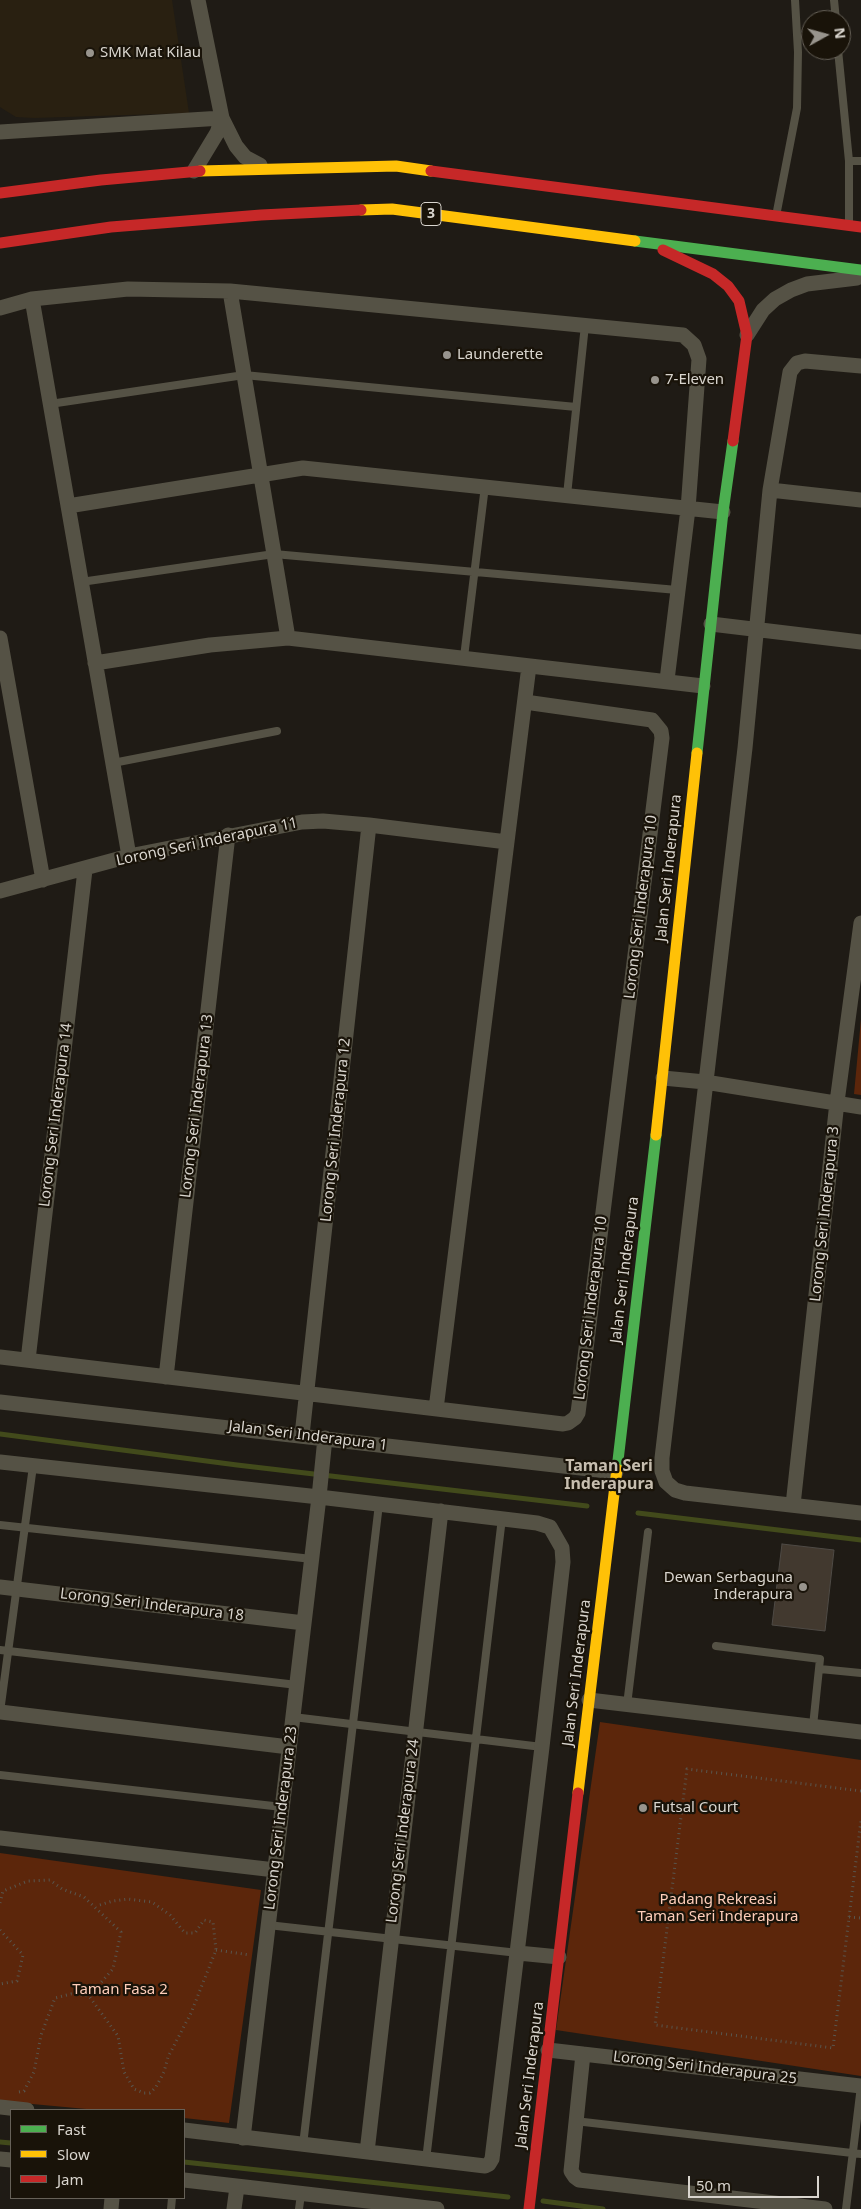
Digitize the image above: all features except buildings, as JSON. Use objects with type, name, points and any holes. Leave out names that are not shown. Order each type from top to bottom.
[{"type":"main road","points":[[0,193],[101,180],[194,171],[396,166],[861,227]]},
{"type":"main road","name":"3","points":[[0,242],[27,237],[130,226],[261,215],[392,209],[861,270]]},
{"type":"main road","points":[[641,242],[694,263],[728,286],[739,301],[747,335]]},
{"type":"main road","name":"Jalan Seri Inderapura","points":[[529,2209],[663,1078],[703,686],[723,512],[747,335]]},
{"type":"street","points":[[198,0],[222,118],[245,157],[265,168]]},
{"type":"street","points":[[0,132],[222,118]]},
{"type":"street","points":[[194,171],[217,134],[222,118]]},
{"type":"street","points":[[747,335],[763,310],[775,299],[791,290],[807,284],[861,278]]},
{"type":"street","points":[[0,308],[32,299],[128,289],[230,291],[683,335],[694,345],[699,359],[688,509],[667,680]]},
{"type":"street","points":[[230,291],[288,638]]},
{"type":"street","points":[[32,299],[129,856]]},
{"type":"street","points":[[861,366],[805,361],[797,363],[790,372],[770,490],[746,738],[662,1458],[662,1472],[666,1482],[675,1490],[686,1493],[861,1513]]},
{"type":"street","points":[[68,506],[303,468],[723,512]]},
{"type":"street","points":[[770,490],[861,500]]},
{"type":"street","points":[[711,624],[861,642]]},
{"type":"street","points":[[0,638],[43,880]]},
{"type":"street","points":[[95,663],[210,645],[288,638],[667,680],[703,686]]},
{"type":"street","points":[[0,1357],[436,1409],[529,666]]},
{"type":"street","name":"Lorong Seri Inderapura 10","points":[[436,1409],[562,1424],[572,1421],[578,1413],[662,738],[661,731],[652,720],[524,702]]},
{"type":"street","name":"Lorong Seri Inderapura 11","points":[[0,891],[85,870],[129,856],[228,835],[302,822],[323,821],[507,842]]},
{"type":"street","name":"Lorong Seri Inderapura 12","points":[[302,1435],[369,826]]},
{"type":"street","name":"Lorong Seri Inderapura 13","points":[[166,1377],[228,835]]},
{"type":"street","name":"Lorong Seri Inderapura 14","points":[[28,1360],[85,870]]},
{"type":"street","name":"Lorong Seri Inderapura 3","points":[[793,1505],[837,1102],[859,952],[861,922]]},
{"type":"street","points":[[663,1078],[705,1082],[861,1107]]},
{"type":"street","name":"Jalan Seri Inderapura 1","points":[[0,1402],[616,1472]]},
{"type":"street","name":"Lorong Seri Inderapura 23","points":[[243,2138],[325,1438]]},
{"type":"street","points":[[0,1462],[320,1490],[379,1503],[537,1522],[550,1527],[562,1548],[563,1562],[518,1953],[492,2159],[489,2164],[485,2166],[426,2160],[185,2130]]},
{"type":"street","name":"Lorong Seri Inderapura 24","points":[[366,2152],[441,1511]]},
{"type":"street","name":"Lorong Seri Inderapura 18","points":[[0,1587],[304,1623]]},
{"type":"street","points":[[589,1700],[861,1732]]},
{"type":"street","points":[[0,1712],[289,1747]]},
{"type":"street","points":[[0,1838],[275,1870]]},
{"type":"street","points":[[518,1953],[559,1957]]},
{"type":"street","name":"Lorong Seri Inderapura 25","points":[[548,2050],[861,2086]]},
{"type":"street","points":[[583,2054],[571,2171],[579,2180],[825,2209]]},
{"type":"street","points":[[0,2107],[19,2109]]},
{"type":"street","points":[[185,2180],[301,2194],[361,2205],[428,2208]]},
{"type":"street","points":[[234,2209],[237,2187]]},
{"type":"lane","points":[[776,216],[797,108],[798,52],[795,0]]},
{"type":"lane","points":[[839,60],[849,161],[849,225]]},
{"type":"lane","points":[[849,161],[861,161]]},
{"type":"lane","points":[[567,495],[585,325]]},
{"type":"lane","points":[[50,404],[244,375],[576,407]]},
{"type":"lane","points":[[464,657],[485,486]]},
{"type":"lane","points":[[81,582],[274,554],[677,590]]},
{"type":"lane","points":[[113,763],[277,730]]},
{"type":"lane","points":[[0,1712],[33,1466]]},
{"type":"lane","points":[[303,2145],[330,1932],[379,1503]]},
{"type":"lane","points":[[426,2160],[502,1518]]},
{"type":"lane","points":[[0,1525],[312,1559]]},
{"type":"lane","points":[[627,1705],[648,1532]]},
{"type":"lane","points":[[716,1646],[817,1657],[820,1659],[813,1726]]},
{"type":"lane","points":[[0,1650],[296,1685]]},
{"type":"lane","points":[[820,1669],[861,1673]]},
{"type":"lane","points":[[293,1717],[542,1747]]},
{"type":"lane","points":[[0,1775],[282,1807]]},
{"type":"lane","points":[[268,1924],[518,1953]]},
{"type":"lane","points":[[846,2209],[861,2086]]},
{"type":"lane","points":[[575,2122],[861,2154]]},
{"type":"lane","points":[[299,2209],[301,2194]]},
{"type":"path","points":[[861,1791],[687,1769],[655,2025],[832,2048],[861,1820]]},
{"type":"path","points":[[0,1903],[3,1891],[28,1882],[50,1880],[62,1889],[84,1897],[96,1906],[121,1932],[113,1969],[89,1996]]},
{"type":"path","points":[[16,2092],[24,2092],[34,2072],[42,2030],[55,1998],[71,1994],[89,1996],[118,2036],[124,2072],[134,2089],[150,2093],[156,2087],[164,2072],[168,2057],[191,2013],[216,1950],[213,1922],[204,1920],[195,1933],[185,1933],[170,1915],[152,1902],[128,1899],[113,1900],[96,1906]]},
{"type":"path","points":[[849,1917],[861,1918]]},
{"type":"path","points":[[0,1930],[23,1955],[17,1980],[0,1984]]},
{"type":"path","points":[[216,1950],[264,1957]]},
{"type":"shaded area","name":"SMK Mat Kilau","points":[[0,0],[172,0],[189,113],[16,117],[0,107]]},
{"type":"green space","points":[[861,1019],[861,1095],[854,1094]]},
{"type":"green space","name":"Padang Rekreasi Taman Seri Inderapura","points":[[600,1722],[861,1760],[861,2076],[556,2030]]},
{"type":"green space","name":"Taman Fasa 2","points":[[0,1853],[261,1890],[229,2123],[185,2118],[185,2109],[86,2109],[0,2101]]},
{"type":"waterway","points":[[0,1434],[237,1465],[587,1506]]},
{"type":"waterway","points":[[638,1513],[861,1540]]},
{"type":"waterway","points":[[0,2142],[10,2143]]},
{"type":"waterway","points":[[185,2162],[508,2197]]},
{"type":"waterway","points":[[543,2201],[603,2209]]},
{"type":"traffic: fast","points":[[635,241],[861,270]]},
{"type":"traffic: fast","points":[[697,753],[723,512],[733,441]]},
{"type":"traffic: fast","points":[[617,1469],[656,1135]]},
{"type":"traffic: slow","points":[[200,171],[396,166],[431,171]]},
{"type":"traffic: slow","points":[[361,210],[392,209],[635,241]]},
{"type":"traffic: slow","points":[[656,1135],[697,753]]},
{"type":"traffic: slow","points":[[578,1793],[617,1469]]},
{"type":"traffic: jam","points":[[0,193],[101,180],[200,171]]},
{"type":"traffic: jam","points":[[431,171],[861,227]]},
{"type":"traffic: jam","points":[[0,243],[111,227],[261,215],[361,210]]},
{"type":"traffic: jam","points":[[663,250],[713,274],[728,286],[739,301],[747,335],[733,441]]},
{"type":"traffic: jam","points":[[529,2209],[578,1793]]},
{"type":"place","name":"SMK Mat Kilau","points":[[90,53]]},
{"type":"place","name":"Launderette","points":[[447,355]]},
{"type":"place","name":"7-Eleven","points":[[655,380]]},
{"type":"place","name":"Dewan Serbaguna Inderapura","points":[[803,1587]]},
{"type":"place","name":"Futsal Court","points":[[643,1808]]},
{"type":"district","name":"Taman Seri Inderapura","points":[[609,1475]]}]
